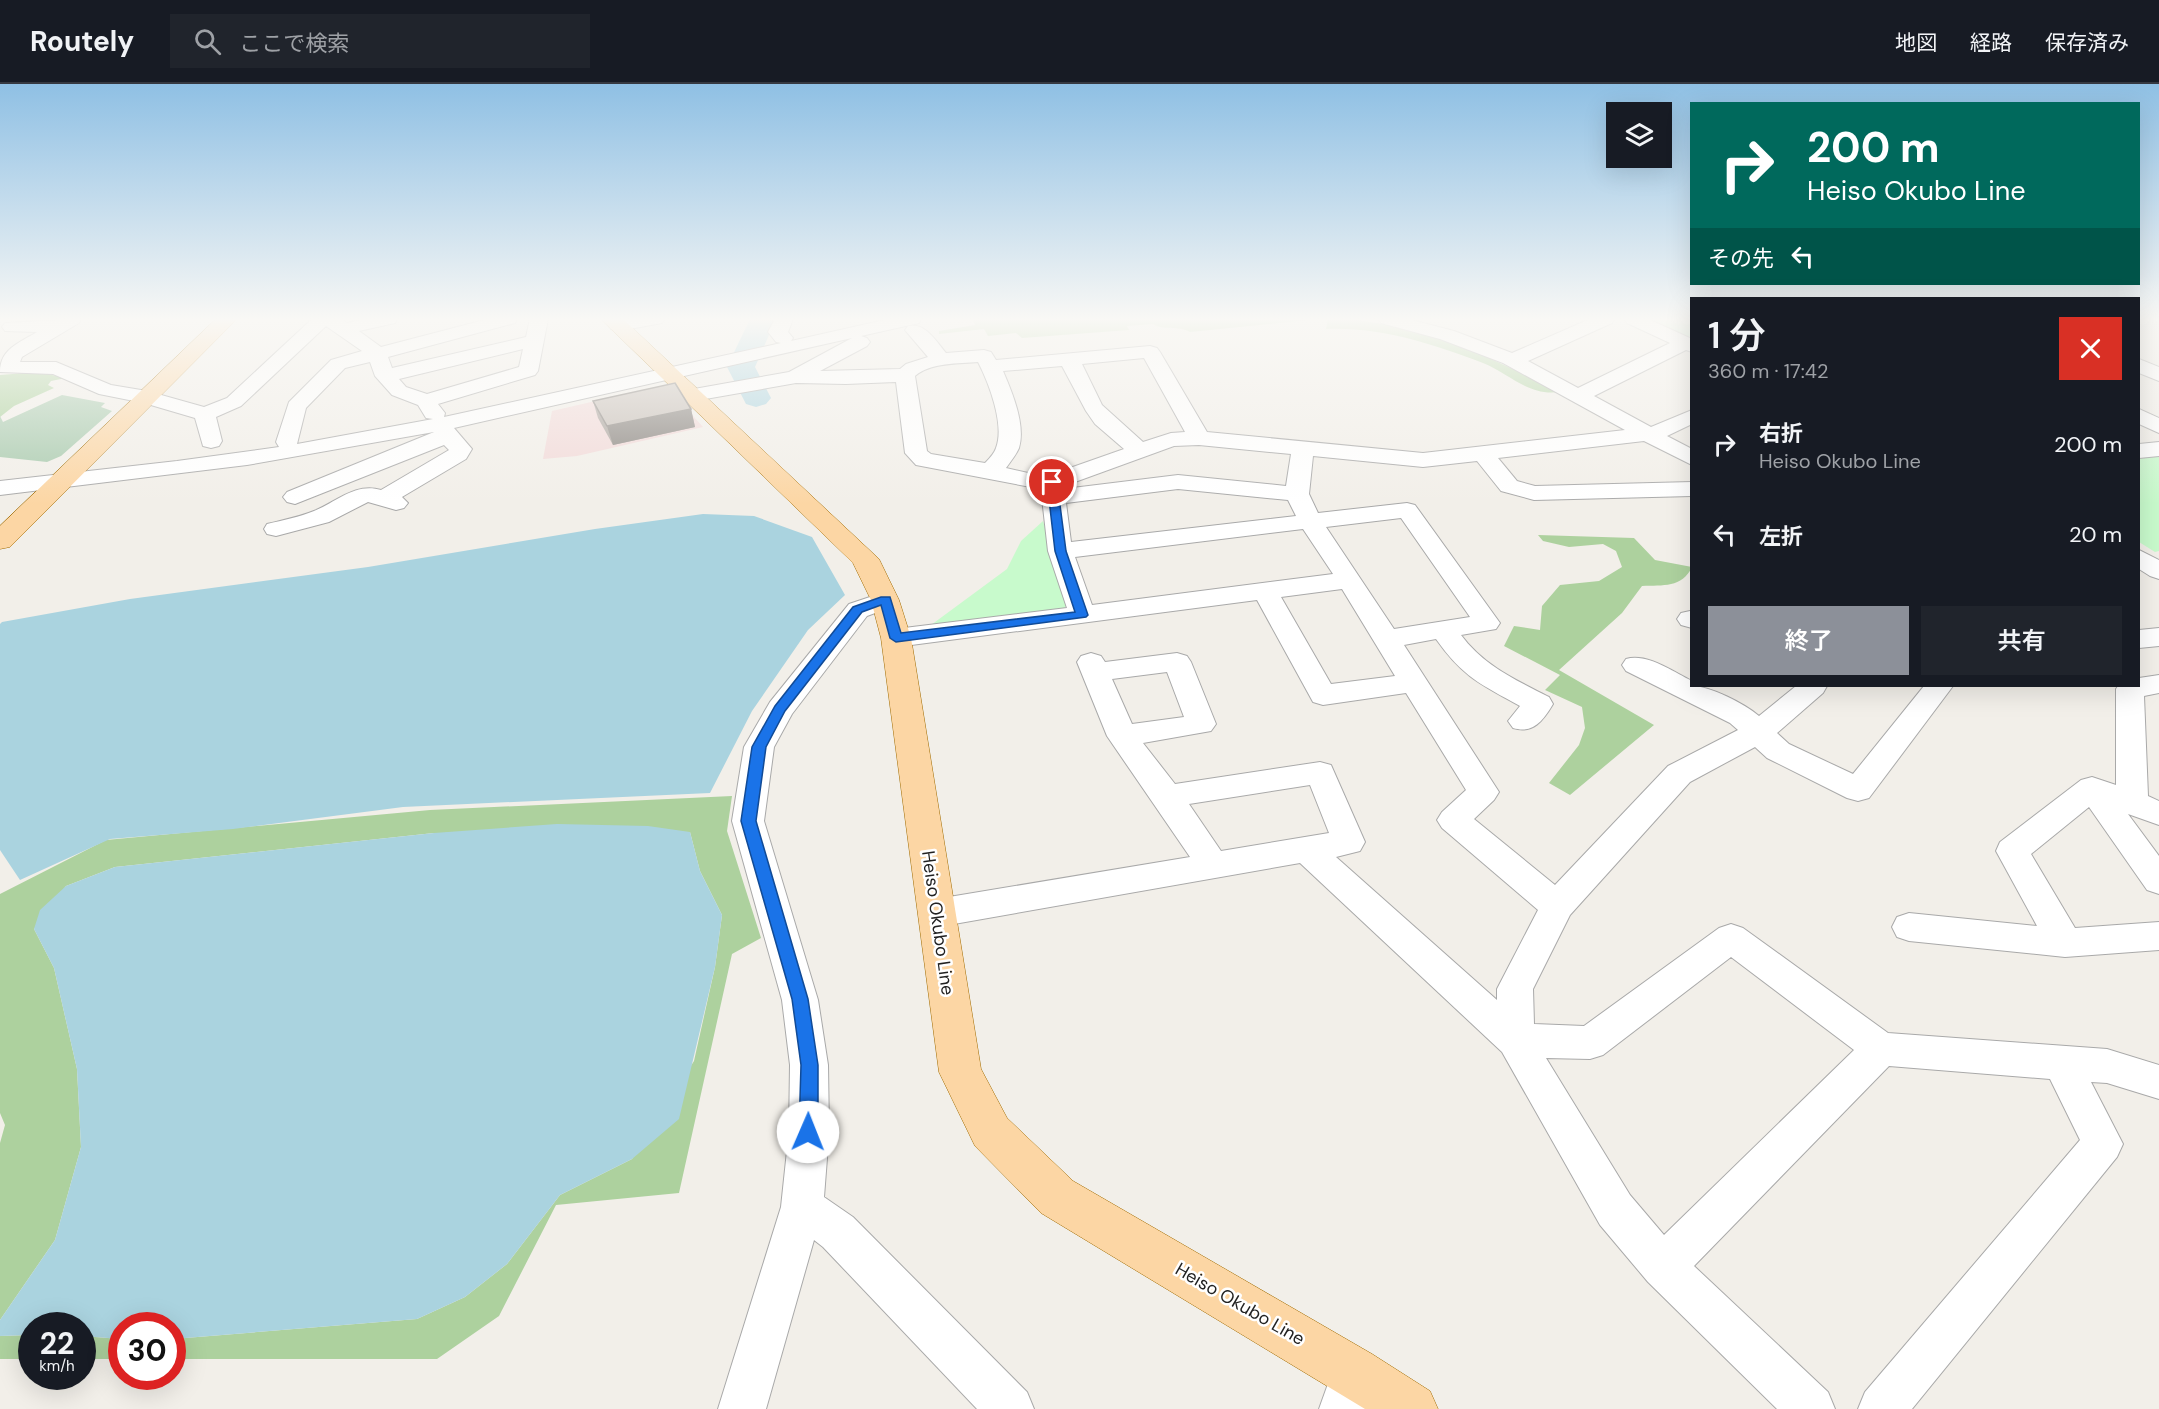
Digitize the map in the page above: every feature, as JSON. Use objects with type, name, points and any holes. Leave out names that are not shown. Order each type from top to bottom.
[{"type":"main road","points":[[0,541],[164,381]]},
{"type":"main road","name":"Heiso Okubo Line","points":[[678,381],[865,559],[885,600],[896,638],[960,1072],[991,1132],[1057,1197],[1349,1390],[1412,1409]]},
{"type":"street","points":[[85,381],[106,390],[147,397],[205,414],[234,402],[256,381]]},
{"type":"street","points":[[287,442],[296,406],[321,381]]},
{"type":"street","points":[[276,529],[321,517],[361,496],[370,494],[390,501],[458,454],[461,449],[437,418],[399,392],[389,381]]},
{"type":"street","points":[[295,497],[509,381]]},
{"type":"street","points":[[0,488],[69,475],[437,418],[652,381]]},
{"type":"street","points":[[905,381],[916,453],[924,460],[991,471],[1036,482],[1053,490],[1178,482],[1297,494]]},
{"type":"street","points":[[991,471],[1008,447],[1010,431],[996,381]]},
{"type":"street","points":[[1080,381],[1102,419],[1139,450]]},
{"type":"street","points":[[1166,381],[1199,438]]},
{"type":"street","points":[[1550,381],[1690,457]]},
{"type":"street","points":[[1577,396],[1610,381]]},
{"type":"street","points":[[2140,383],[2159,381]]},
{"type":"street","points":[[205,414],[211,441]]},
{"type":"street","points":[[2140,416],[2159,427]]},
{"type":"street","points":[[1053,490],[1139,450],[1171,440],[1199,438],[1423,460],[1648,434],[1664,430],[1690,417]]},
{"type":"street","points":[[0,477],[163,471],[284,453],[437,418]]},
{"type":"street","points":[[1303,448],[1297,494],[1310,521],[1483,792],[1453,820],[1557,906]]},
{"type":"street","points":[[2140,451],[2159,449]]},
{"type":"street","points":[[1483,454],[1509,486],[1534,493],[1690,489]]},
{"type":"street","points":[[1053,490],[1060,551],[1082,615]]},
{"type":"street","points":[[1060,551],[1407,510],[1487,623],[1385,639]]},
{"type":"street","points":[[896,638],[1348,580]]},
{"type":"street","points":[[1265,591],[1323,694],[1412,683]]},
{"type":"street","points":[[742,1409],[802,1207],[808,1132],[808,1054],[800,999],[748,821],[759,747],[780,709],[858,610],[885,600]]},
{"type":"street","points":[[1443,630],[1463,657],[1480,672],[1539,704],[1523,721]]},
{"type":"street","points":[[2140,639],[2159,637]]},
{"type":"street","points":[[1122,736],[1202,724],[1177,662],[1094,667],[1122,736],[1167,795],[1213,865]]},
{"type":"street","points":[[1636,665],[1740,716],[1778,751],[1858,790],[1938,687]]},
{"type":"street","points":[[1515,1040],[1515,989],[1557,906],[1679,774],[1759,732],[1812,687]]},
{"type":"street","points":[[2092,788],[2145,808],[2130,689],[2137,687]]},
{"type":"street","points":[[937,913],[1349,842],[1320,773],[1167,795]]},
{"type":"street","points":[[2092,788],[2159,881]]},
{"type":"street","points":[[2065,943],[2012,851],[2092,788]]},
{"type":"street","points":[[1306,849],[1515,1040],[1615,1210],[1663,1267],[1811,1409]]},
{"type":"street","points":[[1909,927],[2065,943],[2159,936]]},
{"type":"street","points":[[1515,1040],[1590,1043],[1731,938],[1881,1048],[2107,1066],[2159,1082]]},
{"type":"street","points":[[1663,1267],[1881,1048]]},
{"type":"street","points":[[1882,1409],[2103,1144],[2061,1062]]},
{"type":"street","points":[[802,1207],[838,1232],[1010,1409]]},
{"type":"shaded area","points":[[665,385],[703,427],[577,456],[543,459],[552,411]]},
{"type":"green space","points":[[0,381],[52,381],[48,385],[54,388],[14,406],[0,417]]},
{"type":"green space","points":[[1516,381],[1536,381],[1559,392],[1538,391]]},
{"type":"green space","points":[[62,395],[105,403],[101,407],[112,411],[61,456],[47,462],[0,457],[0,416],[3,422]]},
{"type":"green space","points":[[2159,455],[2159,551],[2155,552],[2140,543],[2140,457]]},
{"type":"green space","points":[[1043,521],[1068,603],[1064,609],[931,625],[1007,569],[1021,541]]},
{"type":"green space","points":[[1538,535],[1634,538],[1655,560],[1690,567],[1688,574],[1677,582],[1642,586],[1622,613],[1559,670],[1654,725],[1570,795],[1549,783],[1579,745],[1585,728],[1582,707],[1545,690],[1560,675],[1504,646],[1514,626],[1540,630],[1542,606],[1560,585],[1599,581],[1622,567],[1616,551],[1603,544],[1569,547],[1543,541]]},
{"type":"green space","points":[[732,796],[727,831],[761,938],[732,954],[679,1193],[556,1205],[499,1316],[437,1359],[186,1359],[186,1338],[417,1319],[465,1297],[507,1264],[560,1195],[632,1159],[694,1061],[715,967],[722,915],[700,871],[690,832],[434,833],[115,867],[66,886],[34,929],[54,968],[77,1069],[81,1147],[55,1240],[0,1320],[0,1143],[5,1125],[0,1113],[0,894],[106,840],[430,810]]},
{"type":"green space","points":[[18,1335],[18,1359],[0,1359],[0,1336]]},
{"type":"green space","points":[[96,1337],[108,1338],[108,1359],[96,1359]]},
{"type":"water","points":[[703,514],[754,516],[812,537],[845,595],[808,630],[752,711],[710,793],[403,807],[233,829],[110,839],[20,880],[0,850],[0,624],[2,622],[130,599],[368,567],[595,529]]},
{"type":"water","points":[[557,824],[648,826],[690,832],[700,871],[722,915],[715,967],[679,1119],[632,1159],[560,1195],[507,1264],[465,1297],[417,1319],[186,1338],[186,1312],[108,1312],[108,1338],[96,1337],[96,1312],[18,1312],[18,1335],[0,1336],[0,1320],[55,1240],[81,1147],[77,1069],[54,968],[34,929],[40,910],[66,886],[115,867],[434,833]]},
{"type":"building","points":[[675,383],[691,409],[607,426],[593,401]]},
{"type":"waterway","points":[[748,381],[756,398]]},
{"type":"route","points":[[808,1132],[809,1065],[800,999],[748,821],[759,747],[780,709],[858,610],[885,600],[896,638],[1082,615],[1060,551],[1052,482]]}]
